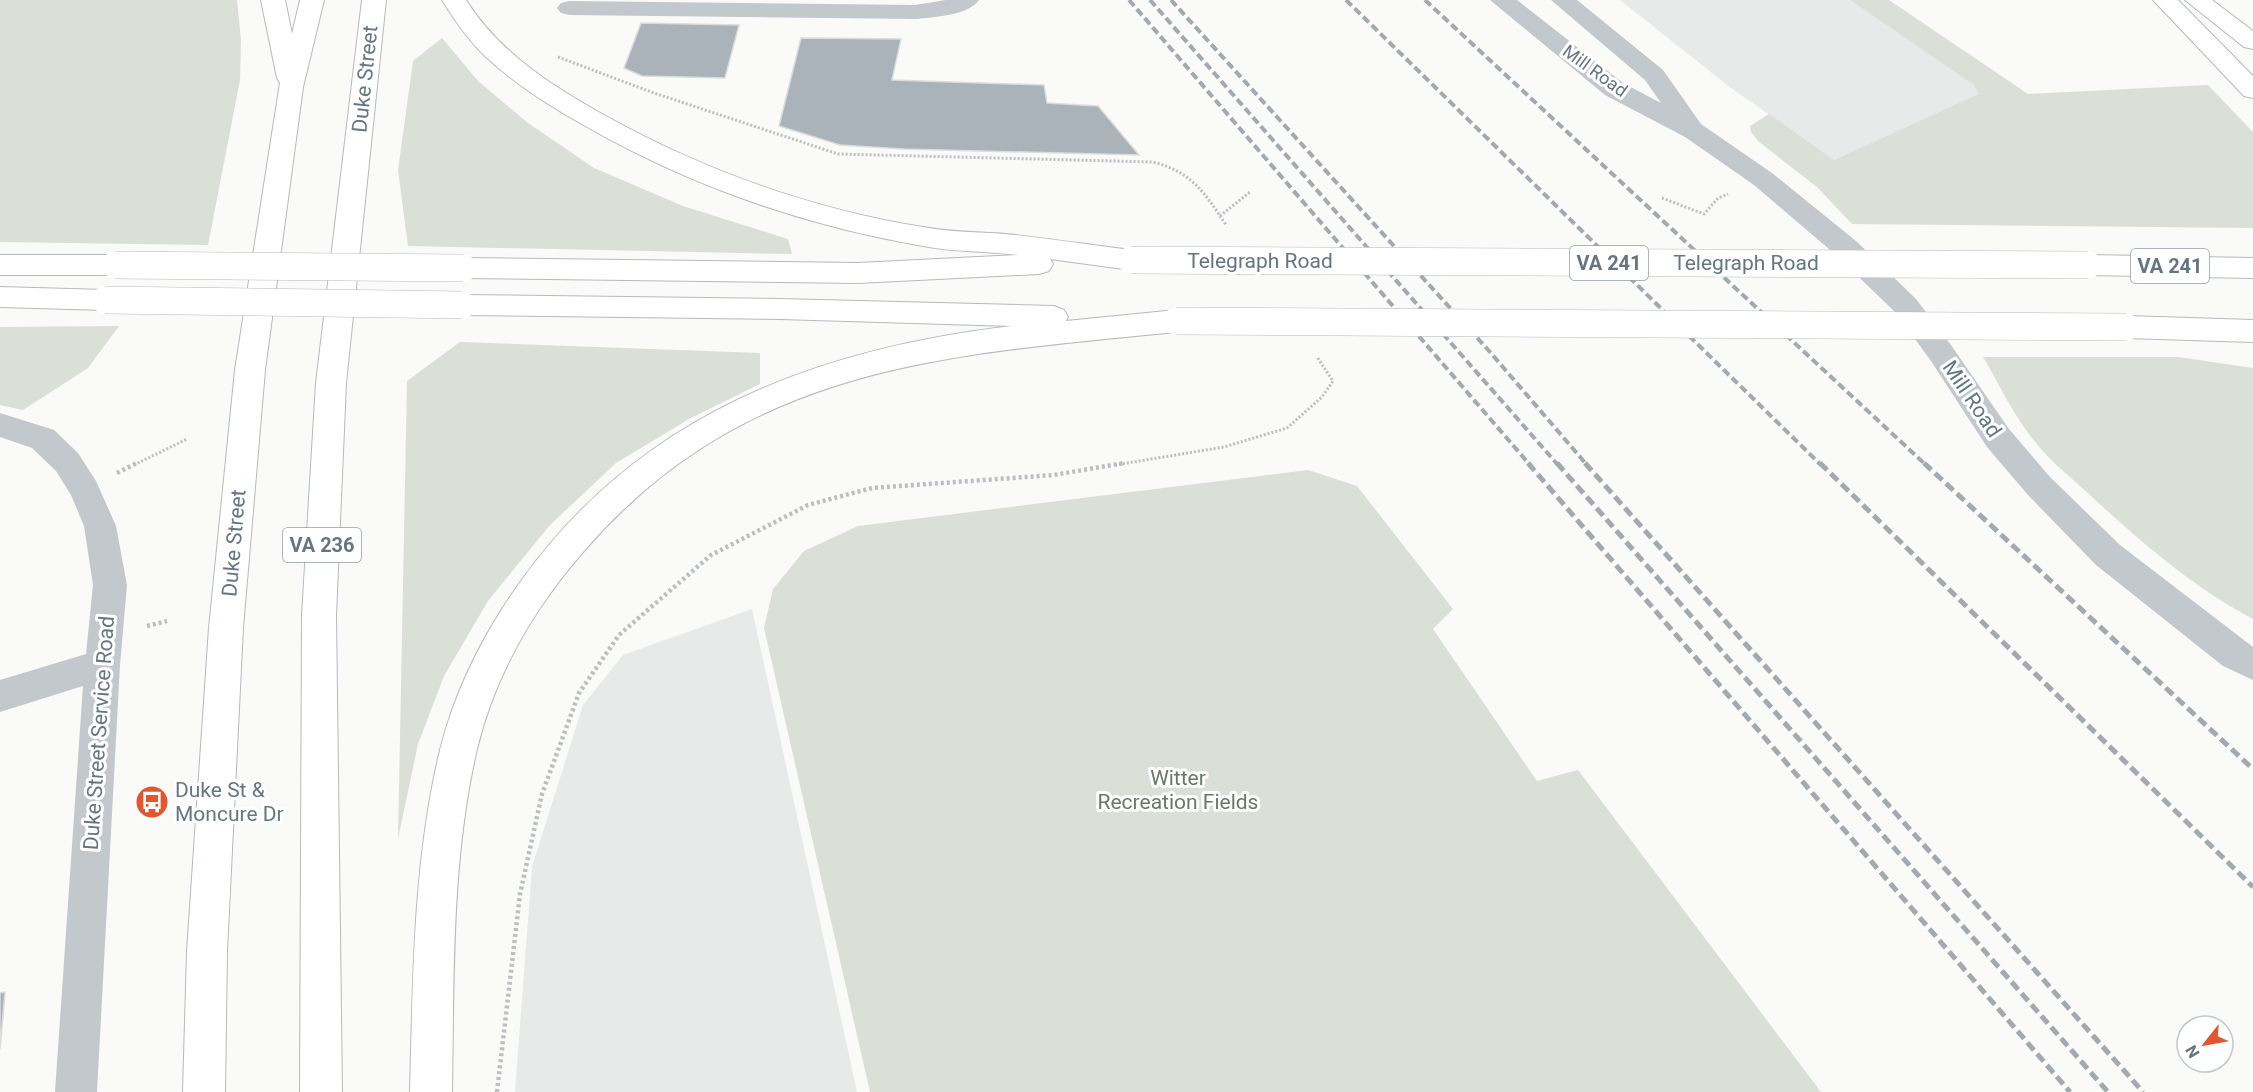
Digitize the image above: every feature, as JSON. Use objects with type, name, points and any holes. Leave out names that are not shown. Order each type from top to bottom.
[{"type":"main road","points":[[273,0],[291,87]]},
{"type":"main road","name":"Duke Street","points":[[204,1092],[207,951],[226,628],[250,370],[291,87],[312,0]]},
{"type":"main road","name":"Duke Street","points":[[321,1092],[319,615],[331,383],[374,0]]},
{"type":"main road","points":[[454,0],[485,43],[534,85],[630,140],[709,177],[812,210],[925,237],[1131,260]]},
{"type":"main road","points":[[2165,0],[2253,90]]},
{"type":"main road","points":[[2197,0],[2253,42]]},
{"type":"main road","points":[[0,266],[858,273],[1131,260]]},
{"type":"main road","name":"Telegraph Road","points":[[1131,260],[2088,265],[2253,268]]},
{"type":"main road","points":[[0,297],[780,309],[1176,321],[2126,327],[2253,331]]},
{"type":"main road","points":[[431,1092],[435,939],[448,802],[460,747],[474,702],[499,642],[536,584],[602,506],[639,473],[715,423],[775,395],[834,375],[891,358],[969,343],[1176,321]]},
{"type":"main road","points":[[2190,329],[2253,342]]},
{"type":"street","points":[[569,8],[915,12],[944,9],[967,0]]},
{"type":"street","name":"Mill Road","points":[[1502,0],[1614,89],[1694,131],[1763,179],[1855,256],[1906,306],[1941,353],[1998,438],[2039,486],[2108,555],[2235,655],[2253,665]]},
{"type":"street","name":"Mill Road","points":[[1563,0],[1654,75],[1694,131]]},
{"type":"street","name":"Duke Street Service Road","points":[[0,425],[43,440],[67,462],[85,489],[100,526],[110,585],[102,665],[76,1092]]},
{"type":"street","points":[[0,696],[102,665]]},
{"type":"path","points":[[555,56],[654,93],[838,154],[1153,162],[1174,166],[1194,181],[1227,226]]},
{"type":"path","points":[[1220,216],[1250,192]]},
{"type":"path","points":[[1662,198],[1704,214],[1718,198]]},
{"type":"path","points":[[497,1092],[520,894],[542,794],[579,693],[619,635],[711,555],[808,505],[872,489],[1054,475],[1137,463],[1224,447],[1287,428],[1322,397],[1333,381],[1313,352]]},
{"type":"shaded area","points":[[1620,0],[1850,0],[1975,85],[1979,95],[1834,160],[1731,88]]},
{"type":"shaded area","points":[[752,609],[857,1092],[515,1092],[532,867],[583,705],[623,655]]},
{"type":"green space","points":[[0,0],[237,0],[241,40],[240,80],[208,245],[0,242]]},
{"type":"green space","points":[[1850,0],[1889,0],[2028,94],[2208,85],[2253,132],[2253,228],[1852,224],[1818,188],[1758,141],[1751,132],[1750,126],[1769,114],[1834,160],[1979,94],[1974,85]]},
{"type":"green space","points":[[442,38],[478,81],[528,123],[594,168],[683,206],[788,239],[792,254],[408,246],[398,170],[413,61]]},
{"type":"green space","points":[[119,326],[88,368],[23,410],[0,405],[0,327]]},
{"type":"green space","points":[[460,342],[760,353],[760,384],[689,419],[616,463],[549,526],[488,601],[444,676],[418,744],[398,839],[407,381]]},
{"type":"green space","points":[[1983,357],[2178,357],[2253,368],[2253,619],[2210,593],[2169,563],[2056,464],[2021,423]]},
{"type":"green space","name":"Witter Recreation Fields","points":[[1308,470],[1357,486],[1453,609],[1433,629],[1537,781],[1578,770],[1821,1092],[870,1092],[764,628],[773,589],[804,551],[858,526]]},
{"type":"building","points":[[641,23],[739,25],[725,78],[642,76],[624,68]]},
{"type":"building","points":[[801,38],[901,39],[892,80],[1044,85],[1047,103],[1098,106],[1139,155],[904,149],[840,145],[779,126]]},
{"type":"building","points":[[5,992],[0,1049],[0,993]]},
{"type":"railway","points":[[1129,0],[1530,465]]},
{"type":"railway","points":[[1150,0],[1558,465]]},
{"type":"railway","points":[[1171,0],[1490,352],[1587,465]]},
{"type":"railway","points":[[1346,0],[1821,465]]},
{"type":"railway","points":[[1425,0],[1926,465]]},
{"type":"railway","points":[[1528,463],[2070,1092]]},
{"type":"railway","points":[[1557,463],[2108,1092]]},
{"type":"railway","points":[[1585,463],[2143,1092]]},
{"type":"railway","points":[[1820,463],[2253,887]]},
{"type":"railway","points":[[1924,463],[2253,769]]},
{"type":"place","name":"Duke St & Moncure Dr","points":[[152,802]]}]
